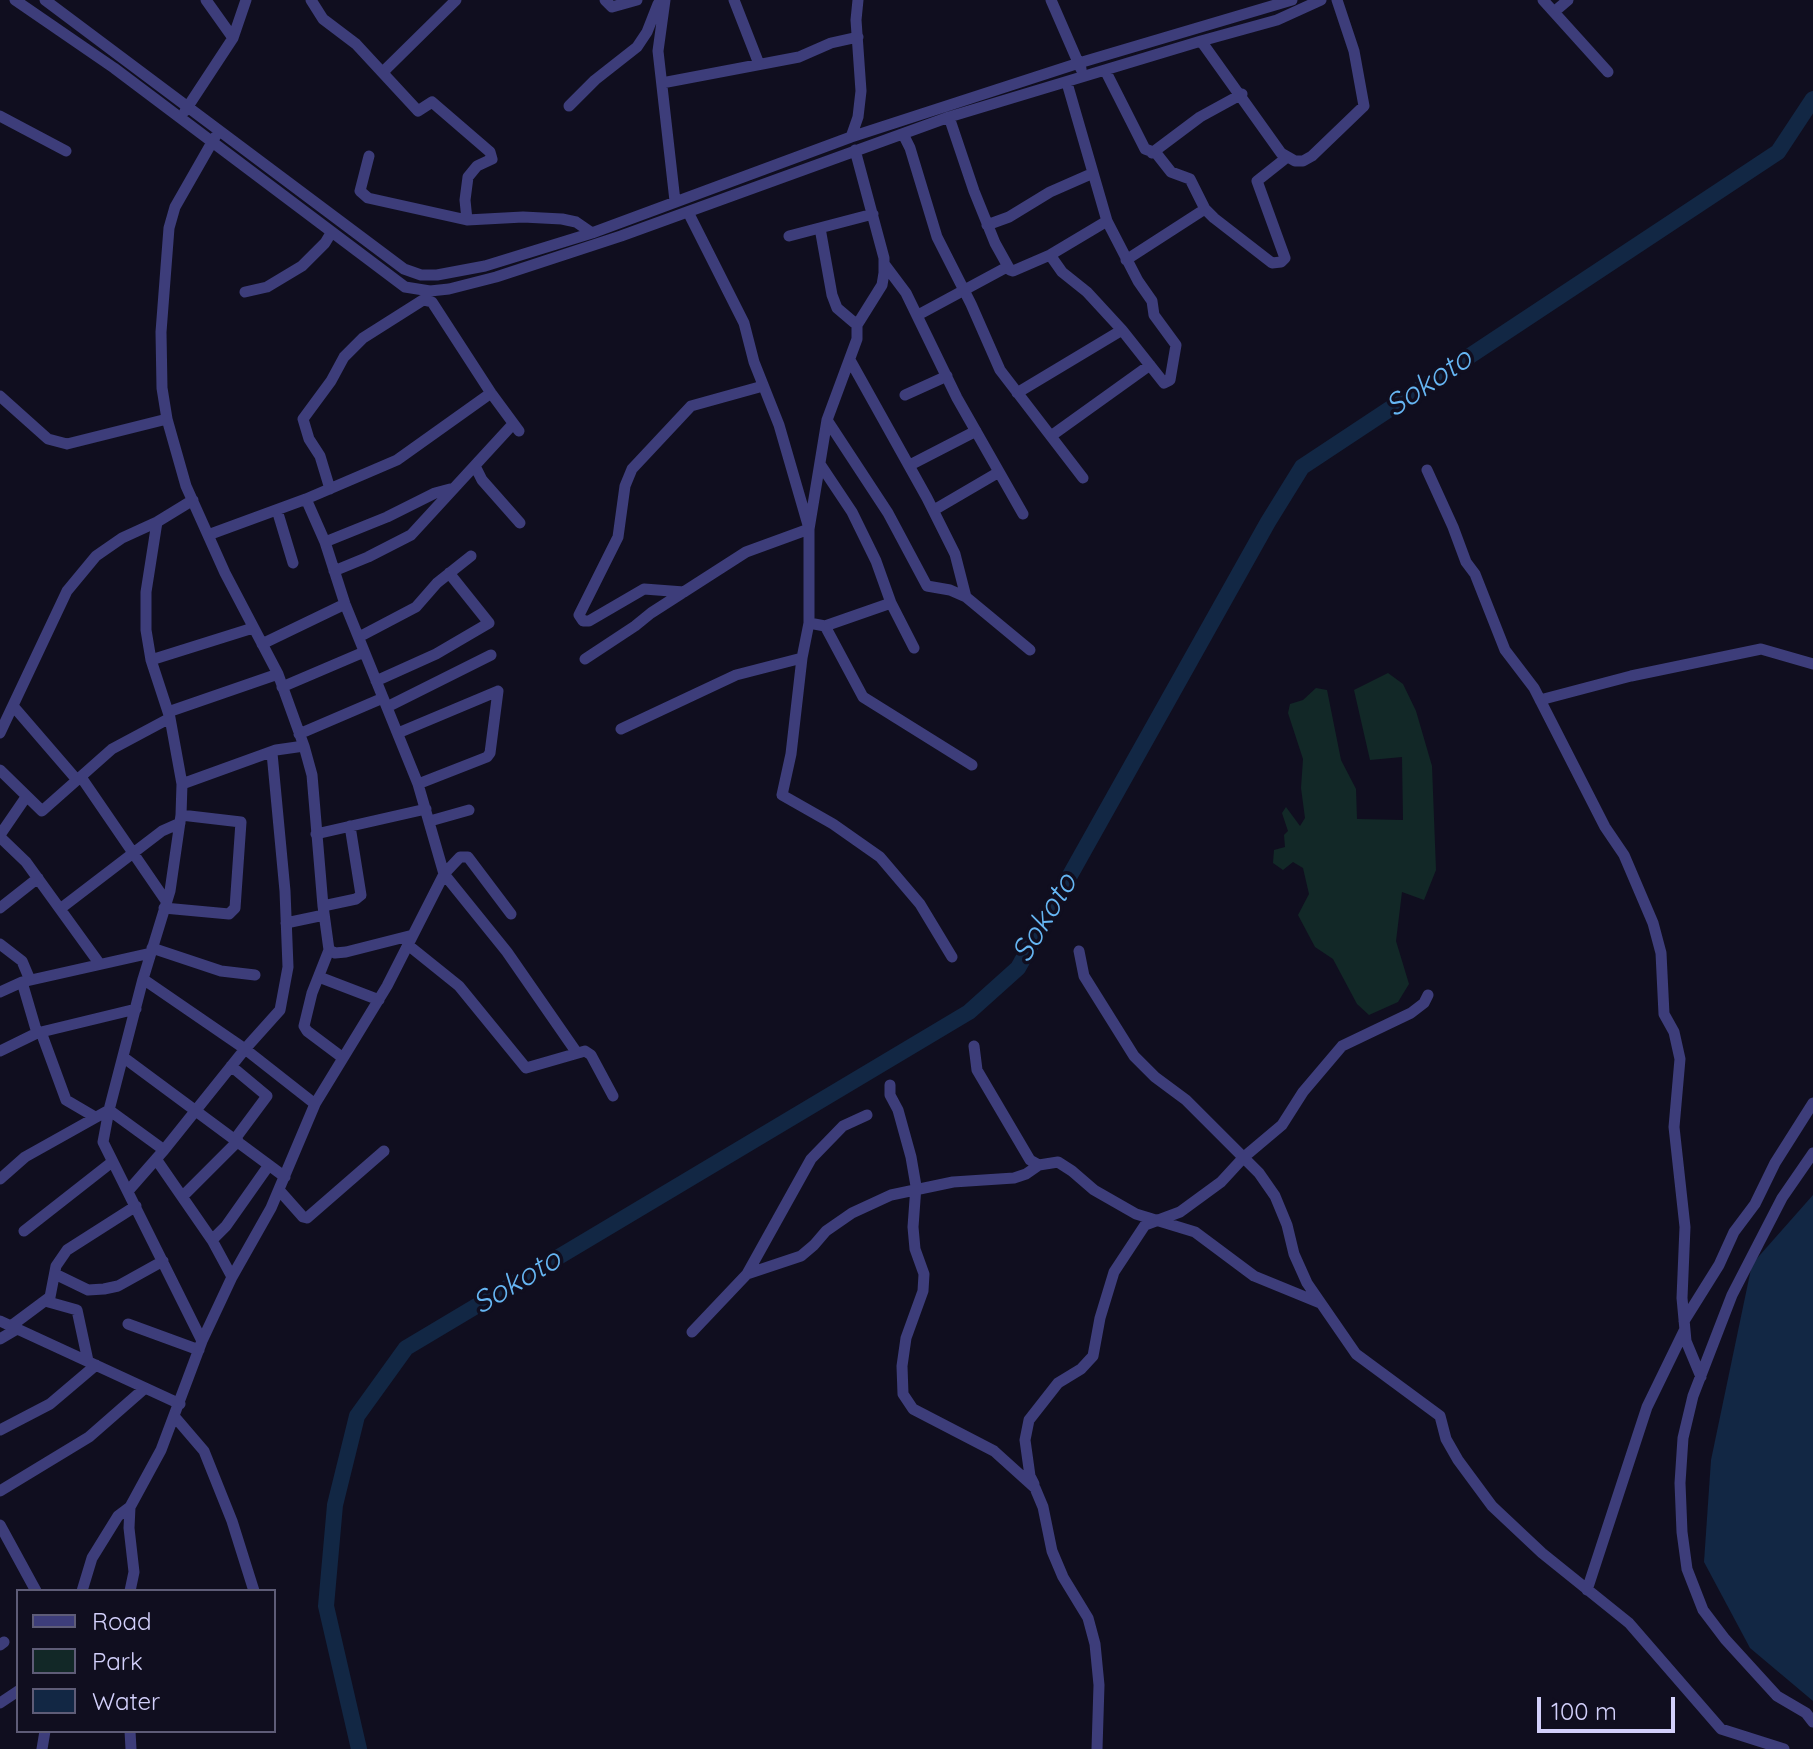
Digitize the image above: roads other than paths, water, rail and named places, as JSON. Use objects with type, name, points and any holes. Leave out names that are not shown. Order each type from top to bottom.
[{"type":"street","points":[[15,0],[58,27],[405,287],[430,291],[496,277],[638,230],[949,117],[1277,20],[1321,0]]},
{"type":"street","points":[[45,0],[411,273],[437,275],[485,266],[592,233],[851,137],[1079,63],[1292,0]]},
{"type":"street","points":[[206,0],[233,38]]},
{"type":"street","points":[[180,117],[233,38],[246,0]]},
{"type":"street","points":[[311,0],[323,19],[356,44],[418,111],[432,102],[493,156],[477,166],[468,177],[465,200],[467,220]]},
{"type":"street","points":[[605,0],[612,7],[637,0]]},
{"type":"street","points":[[662,0],[658,51],[675,201]]},
{"type":"street","points":[[569,106],[595,80],[637,47],[662,0]]},
{"type":"street","points":[[734,0],[759,64]]},
{"type":"street","points":[[851,137],[860,104],[858,0]]},
{"type":"street","points":[[1051,0],[1083,77]]},
{"type":"street","points":[[1201,41],[1286,158],[1303,161],[1364,106],[1354,51],[1337,0]]},
{"type":"street","points":[[1543,0],[1608,72]]},
{"type":"street","points":[[1554,12],[1568,0]]},
{"type":"street","points":[[384,74],[454,2]]},
{"type":"street","points":[[662,83],[799,57],[831,43],[858,37]]},
{"type":"street","points":[[1105,70],[1145,149],[1156,153],[1171,172],[1190,179],[1205,209],[1272,263],[1285,258],[1257,181],[1286,158]]},
{"type":"street","points":[[1050,255],[1062,272],[1087,292],[1122,330],[1164,383],[1170,380],[1177,347],[1154,315],[1152,301],[1126,260],[1107,221],[1067,83]]},
{"type":"street","points":[[1152,153],[1200,117],[1242,94]]},
{"type":"street","points":[[0,116],[66,151]]},
{"type":"street","points":[[949,117],[987,225],[1007,267],[1013,271],[1050,255],[1107,221]]},
{"type":"street","points":[[221,130],[175,207],[169,228],[161,332],[162,388],[167,419],[193,500],[278,674],[312,775],[329,950],[307,1010],[305,1029],[343,1058]]},
{"type":"street","points":[[903,134],[937,237],[1000,370],[1083,478]]},
{"type":"street","points":[[855,150],[885,265],[882,285],[857,325],[857,339],[827,420],[809,529],[809,623],[791,754],[782,795],[833,824],[880,857],[920,904],[952,957]]},
{"type":"street","points":[[369,156],[361,184],[361,194],[368,198],[467,220],[523,217],[562,219],[576,222],[592,233]]},
{"type":"street","points":[[987,225],[1009,217],[1050,192],[1091,174]]},
{"type":"street","points":[[1126,260],[1205,209]]},
{"type":"street","points":[[688,212],[741,315],[779,425],[809,529]]},
{"type":"street","points":[[789,236],[873,214]]},
{"type":"street","points":[[820,228],[832,295],[837,308],[857,325]]},
{"type":"street","points":[[245,292],[274,284],[302,266],[331,233]]},
{"type":"street","points":[[885,265],[906,293],[976,431],[1023,514]]},
{"type":"street","points":[[918,315],[1007,267]]},
{"type":"street","points":[[330,489],[320,456],[309,439],[303,419],[344,357],[363,338],[423,300],[432,302],[516,428],[450,489],[438,507],[411,535],[334,571]]},
{"type":"street","points":[[1017,393],[1122,330]]},
{"type":"street","points":[[850,360],[934,510],[955,554],[966,597]]},
{"type":"street","points":[[1051,436],[1150,365]]},
{"type":"street","points":[[905,395],[947,376]]},
{"type":"street","points":[[684,592],[644,589],[589,621],[583,621],[579,615],[618,537],[625,486],[632,469],[691,406],[763,386]]},
{"type":"street","points":[[208,535],[306,499],[397,460],[491,393]]},
{"type":"street","points":[[0,396],[48,439],[67,444],[167,419]]},
{"type":"street","points":[[827,420],[888,513],[927,586],[966,597],[1030,650]]},
{"type":"street","points":[[910,465],[976,431]]},
{"type":"street","points":[[820,464],[852,512],[914,648]]},
{"type":"street","points":[[475,466],[482,480],[520,523]]},
{"type":"street","points":[[1427,470],[1466,562],[1475,574],[1505,650],[1520,666],[1540,700],[1605,827],[1624,855],[1653,923],[1661,953],[1664,1014],[1674,1032],[1680,1059],[1674,1127],[1685,1227],[1682,1298],[1686,1341],[1701,1377]]},
{"type":"street","points":[[934,510],[999,472]]},
{"type":"street","points":[[325,542],[450,489]]},
{"type":"street","points":[[306,499],[418,784],[444,874],[507,952],[577,1053]]},
{"type":"street","points":[[0,733],[67,591],[96,556],[122,538],[157,522],[193,500]]},
{"type":"street","points":[[277,510],[293,563]]},
{"type":"street","points":[[157,522],[146,592],[146,630],[151,660],[169,715],[182,784],[180,819],[170,891],[143,979],[103,1142],[201,1345]]},
{"type":"street","points":[[585,659],[746,552],[809,529]]},
{"type":"street","points":[[359,637],[416,607],[449,573],[471,556]]},
{"type":"street","points":[[376,681],[436,654],[489,623],[449,573]]},
{"type":"street","points":[[809,623],[825,626],[891,603]]},
{"type":"street","points":[[262,644],[345,604]]},
{"type":"street","points":[[825,626],[863,697],[972,765]]},
{"type":"street","points":[[151,660],[253,628]]},
{"type":"street","points":[[1540,700],[1631,676],[1761,649],[1813,664]]},
{"type":"street","points":[[282,687],[364,652]]},
{"type":"street","points":[[182,784],[272,753],[491,655]]},
{"type":"street","points":[[621,729],[736,675],[802,658]]},
{"type":"street","points":[[0,770],[42,811],[112,749],[169,715],[278,674]]},
{"type":"street","points":[[398,733],[498,691],[487,757],[418,784]]},
{"type":"street","points":[[14,707],[79,778],[134,853],[165,904],[229,914],[235,908],[241,822],[180,819],[162,831],[134,853],[60,909]]},
{"type":"street","points":[[128,1191],[275,1017],[283,1001],[288,967],[272,753]]},
{"type":"street","points":[[26,797],[0,836],[26,862],[99,963]]},
{"type":"street","points":[[316,834],[350,826],[469,810]]},
{"type":"street","points":[[286,923],[360,898],[350,826]]},
{"type":"street","points":[[83,1589],[92,1558],[118,1516],[130,1507],[161,1450],[201,1345],[232,1277],[279,1190],[315,1104],[379,1000],[444,874],[460,857],[468,857],[511,914]]},
{"type":"street","points":[[0,908],[38,878]]},
{"type":"street","points":[[329,950],[346,952],[410,940]]},
{"type":"street","points":[[410,940],[459,986],[526,1068],[585,1051],[591,1055],[613,1096]]},
{"type":"street","points":[[0,944],[22,961],[39,1032],[66,1100],[95,1117]]},
{"type":"street","points":[[0,992],[26,981],[152,950],[221,971],[255,975]]},
{"type":"street","points":[[1079,951],[1084,976],[1134,1056],[1155,1077],[1186,1100],[1244,1157],[1275,1196],[1299,1264],[1320,1303],[1356,1354],[1440,1416],[1446,1439],[1458,1460],[1492,1506],[1542,1553],[1629,1623],[1721,1729],[1784,1749]]},
{"type":"street","points":[[319,977],[379,1000]]},
{"type":"street","points":[[143,979],[245,1049],[315,1104]]},
{"type":"street","points":[[1097,1749],[1099,1685],[1095,1644],[1088,1618],[1063,1577],[1052,1551],[1043,1507],[1030,1476],[1025,1440],[1029,1420],[1058,1383],[1081,1369],[1093,1356],[1100,1318],[1114,1272],[1145,1225],[1167,1218],[1197,1202],[1282,1125],[1303,1092],[1342,1046],[1411,1013],[1424,1003],[1428,995]]},
{"type":"street","points":[[0,1051],[39,1032],[136,1009]]},
{"type":"street","points":[[974,1046],[977,1070],[1030,1160],[1039,1165]]},
{"type":"street","points":[[123,1057],[285,1177]]},
{"type":"street","points":[[183,1196],[236,1140],[267,1096],[231,1066]]},
{"type":"street","points":[[890,1085],[890,1095],[898,1110],[911,1157],[916,1191],[915,1249],[924,1274],[923,1291],[906,1338],[902,1366],[903,1394],[913,1409],[994,1451],[1035,1488]]},
{"type":"street","points":[[1587,1590],[1647,1407],[1684,1326],[1734,1232],[1755,1204],[1775,1163],[1813,1103]]},
{"type":"street","points":[[0,1179],[25,1157],[109,1110]]},
{"type":"street","points":[[109,1110],[160,1154],[232,1277]]},
{"type":"street","points":[[692,1332],[747,1274],[811,1159],[843,1126],[867,1115]]},
{"type":"street","points":[[279,1190],[307,1218],[384,1151]]},
{"type":"street","points":[[1811,1717],[1777,1696],[1703,1610],[1687,1569],[1682,1532],[1682,1453],[1693,1396],[1744,1270],[1782,1198],[1813,1153]]},
{"type":"street","points":[[24,1231],[112,1162]]},
{"type":"street","points":[[747,1274],[801,1256],[826,1231],[852,1213],[891,1195],[953,1182],[1014,1178],[1039,1165],[1058,1162],[1094,1190],[1136,1214],[1195,1232],[1254,1276],[1320,1303]]},
{"type":"street","points":[[212,1240],[226,1226],[269,1165]]},
{"type":"street","points":[[0,1339],[9,1325],[45,1301],[51,1293],[56,1266],[67,1250],[136,1206]]},
{"type":"street","points":[[55,1274],[88,1290],[104,1289],[118,1286],[163,1261]]},
{"type":"street","points":[[45,1301],[77,1310],[92,1363]]},
{"type":"street","points":[[128,1324],[201,1345]]},
{"type":"street","points":[[9,1325],[180,1404]]},
{"type":"street","points":[[2,1425],[50,1404],[92,1363]]},
{"type":"street","points":[[0,1491],[89,1437],[145,1388]]},
{"type":"street","points":[[174,1416],[204,1451],[232,1521],[253,1589]]},
{"type":"street","points":[[130,1507],[134,1572],[130,1589]]},
{"type":"street","points":[[0,1525],[35,1589]]},
{"type":"water","points":[[1813,1195],[1813,1701],[1750,1648],[1704,1562],[1711,1460],[1752,1264]]},
{"type":"waterway","name":"Sokoto","points":[[359,1749],[326,1606],[335,1505],[357,1416],[406,1348],[969,1012],[1018,968],[1268,522],[1302,467],[1778,152],[1813,99]]}]
